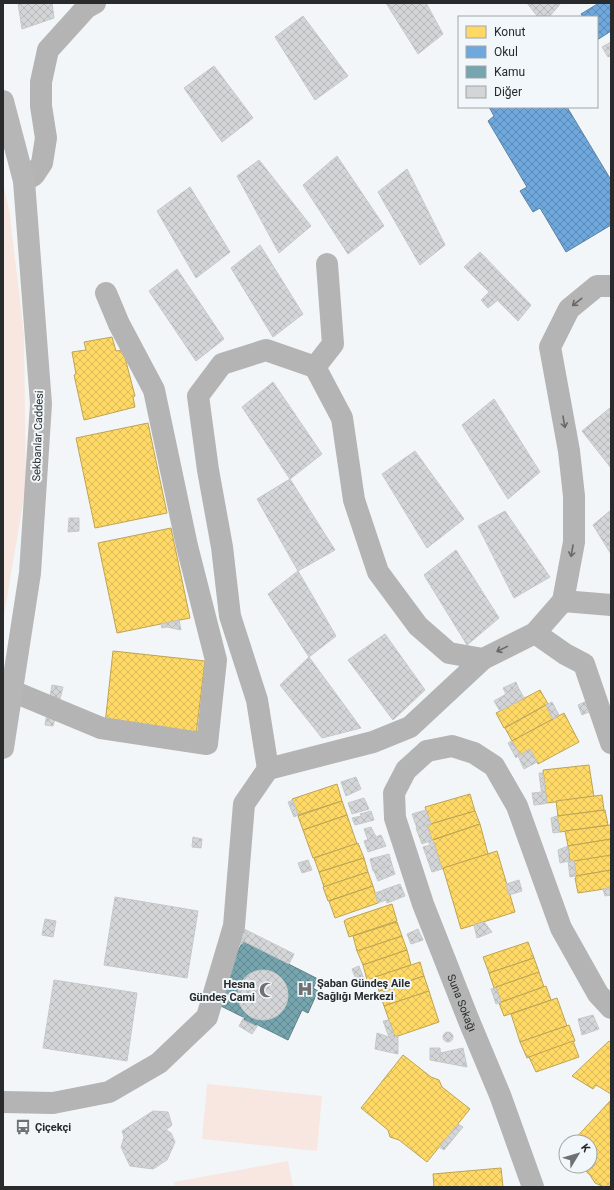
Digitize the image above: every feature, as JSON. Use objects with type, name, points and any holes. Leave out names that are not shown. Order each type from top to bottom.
[{"type":"main road","name":"Sekbanlar Caddesi","points":[[3,102],[24,181],[41,404],[30,573],[3,748]]},
{"type":"street","points":[[24,181],[34,175],[42,163],[46,138],[41,106],[41,82],[48,50],[86,8],[95,3]]},
{"type":"street","points":[[315,367],[333,344],[327,264]]},
{"type":"street","points":[[3,1102],[53,1103],[109,1092],[159,1063],[207,1017],[234,926],[244,804],[268,768],[373,742],[410,727],[483,659],[535,633],[563,601],[574,542],[574,496],[569,451],[550,347],[569,309],[597,286],[611,286]]},
{"type":"street","points":[[12,691],[101,728],[207,744],[216,660],[187,546],[154,390],[119,324],[106,293]]},
{"type":"street","points":[[268,768],[257,700],[230,616],[222,547],[208,470],[198,396],[222,364],[266,350],[315,367],[342,418],[354,500],[378,572],[418,626],[449,654],[483,659]]},
{"type":"street","points":[[563,601],[611,605]]},
{"type":"street","points":[[535,633],[565,654],[584,664],[611,743]]},
{"type":"street","points":[[410,727],[427,750],[452,746],[474,753],[494,766],[517,806],[561,928],[598,994],[611,1008]]},
{"type":"street","name":"Suna Sokağı","points":[[427,750],[406,770],[394,793],[395,818],[422,904],[500,1095],[533,1187]]},
{"type":"shaded area","points":[[3,183],[10,215],[24,335],[26,486],[3,621]]},
{"type":"shaded area","points":[[207,1084],[322,1096],[317,1151],[202,1139]]},
{"type":"shaded area","points":[[288,1161],[293,1187],[175,1187],[174,1182]]},
{"type":"building: Konut","points":[[112,337],[116,351],[123,350],[135,396],[133,397],[135,407],[84,420],[74,375],[76,374],[72,352],[86,350],[84,342]]},
{"type":"building: Konut","points":[[148,423],[167,513],[95,528],[76,438]]},
{"type":"building: Konut","points":[[171,528],[190,618],[117,633],[98,543]]},
{"type":"building: Konut","points":[[113,651],[205,661],[196,735],[105,724]]},
{"type":"building: Konut","points":[[540,690],[548,704],[504,728],[496,713]]},
{"type":"building: Konut","points":[[546,705],[553,719],[512,741],[505,728]]},
{"type":"building: Konut","points":[[564,713],[579,742],[538,764],[530,749],[520,755],[512,741]]},
{"type":"building: Konut","points":[[589,765],[594,797],[547,803],[543,770]]},
{"type":"building: Konut","points":[[337,784],[342,801],[298,815],[292,799]]},
{"type":"building: Konut","points":[[470,794],[475,811],[431,824],[425,807]]},
{"type":"building: Konut","points":[[602,795],[604,810],[558,816],[556,801]]},
{"type":"building: Konut","points":[[342,801],[347,815],[303,830],[298,816]]},
{"type":"building: Konut","points":[[605,810],[608,825],[560,832],[557,816]]},
{"type":"building: Konut","points":[[475,811],[480,824],[432,840],[427,825]]},
{"type":"building: Konut","points":[[347,815],[357,844],[313,858],[303,830]]},
{"type":"building: Konut","points":[[480,824],[488,854],[442,869],[433,840]]},
{"type":"building: Konut","points":[[611,825],[611,839],[568,846],[565,831]]},
{"type":"building: Konut","points":[[611,839],[611,856],[570,862],[568,846]]},
{"type":"building: Konut","points":[[358,843],[364,858],[319,872],[314,858]]},
{"type":"building: Konut","points":[[497,851],[515,912],[461,929],[443,868]]},
{"type":"building: Konut","points":[[611,855],[611,870],[576,876],[574,861]]},
{"type":"building: Konut","points":[[364,858],[368,872],[324,887],[319,872]]},
{"type":"building: Konut","points":[[611,870],[611,888],[578,893],[575,878],[576,876]]},
{"type":"building: Konut","points":[[368,872],[373,886],[328,901],[323,887]]},
{"type":"building: Konut","points":[[373,886],[378,903],[335,918],[329,901]]},
{"type":"building: Konut","points":[[392,904],[397,921],[349,937],[344,921]]},
{"type":"building: Konut","points":[[397,922],[402,936],[357,951],[353,936]]},
{"type":"building: Konut","points":[[402,936],[407,950],[363,965],[357,951]]},
{"type":"building: Konut","points":[[528,942],[534,958],[489,973],[483,957]]},
{"type":"building: Konut","points":[[407,950],[411,965],[367,980],[363,965]]},
{"type":"building: Konut","points":[[534,958],[539,972],[494,988],[489,973]]},
{"type":"building: Konut","points":[[420,962],[424,976],[379,991],[375,977]]},
{"type":"building: Konut","points":[[539,972],[544,987],[501,1002],[496,987]]},
{"type":"building: Konut","points":[[424,976],[429,991],[384,1006],[379,991]]},
{"type":"building: Konut","points":[[546,986],[551,1000],[504,1016],[499,1003]]},
{"type":"building: Konut","points":[[429,991],[439,1022],[395,1037],[384,1006]]},
{"type":"building: Konut","points":[[557,998],[567,1026],[520,1042],[511,1014]]},
{"type":"building: Konut","points":[[569,1025],[575,1041],[527,1058],[520,1042]]},
{"type":"building: Konut","points":[[573,1041],[579,1057],[536,1072],[529,1057]]},
{"type":"building: Konut","points":[[609,1041],[611,1043],[611,1094],[596,1085],[593,1089],[572,1076]]},
{"type":"building: Konut","points":[[403,1055],[431,1077],[439,1080],[442,1087],[470,1109],[427,1162],[399,1140],[390,1137],[388,1130],[361,1108]]},
{"type":"building: Konut","points":[[610,1101],[611,1187],[604,1187],[595,1183],[589,1174],[598,1174],[598,1134],[579,1134]]},
{"type":"building: Konut","points":[[501,1168],[503,1187],[434,1187],[433,1174]]},
{"type":"building: Okul","points":[[599,3],[611,3],[611,31],[598,39],[598,16],[582,16],[581,14]]},
{"type":"building: Okul","points":[[490,108],[568,108],[611,180],[611,225],[566,252],[540,208],[533,212],[520,191],[527,187],[488,121],[494,116]]},
{"type":"building: Kamu","name":"Hesna Gündeş Cami","points":[[243,941],[318,979],[313,988],[318,991],[308,1013],[302,1010],[288,1040],[256,1024],[256,1026],[243,1020],[245,1018],[213,1002]]},
{"type":"building: Diğer","points":[[18,3],[52,3],[54,18],[22,29]]},
{"type":"building: Diğer","points":[[386,3],[426,3],[443,34],[418,54]]},
{"type":"building: Diğer","points":[[527,3],[561,3],[550,16],[537,16]]},
{"type":"building: Diğer","points":[[303,16],[348,76],[315,100],[275,37]]},
{"type":"building: Diğer","points":[[611,42],[611,56],[608,57],[602,47]]},
{"type":"building: Diğer","points":[[214,66],[253,118],[222,142],[184,88]]},
{"type":"building: Diğer","points":[[337,156],[384,226],[348,254],[303,185]]},
{"type":"building: Diğer","points":[[259,160],[311,226],[279,253],[237,176]]},
{"type":"building: Diğer","points":[[407,169],[445,245],[420,265],[378,192]]},
{"type":"building: Diğer","points":[[190,187],[230,252],[196,278],[157,211]]},
{"type":"building: Diğer","points":[[260,245],[303,314],[273,337],[231,268]]},
{"type":"building: Diğer","points":[[480,252],[531,305],[518,321],[464,267]]},
{"type":"building: Diğer","points":[[177,269],[224,339],[196,361],[149,291]]},
{"type":"building: Diğer","points":[[489,292],[498,300],[488,308],[481,300]]},
{"type":"building: Diğer","points":[[273,382],[322,454],[290,479],[242,407]]},
{"type":"building: Diğer","points":[[494,399],[540,472],[508,499],[462,425]]},
{"type":"building: Diğer","points":[[611,407],[611,468],[582,431]]},
{"type":"building: Diğer","points":[[415,451],[464,519],[427,548],[382,474]]},
{"type":"building: Diğer","points":[[290,479],[335,550],[298,571],[257,499]]},
{"type":"building: Diğer","points":[[611,510],[611,554],[593,525]]},
{"type":"building: Diğer","points":[[505,511],[550,577],[514,598],[478,526]]},
{"type":"building: Diğer","points":[[69,518],[79,518],[79,531],[68,532]]},
{"type":"building: Diğer","points":[[456,550],[499,618],[467,645],[424,575]]},
{"type":"building: Diğer","points":[[298,571],[336,636],[309,657],[268,594]]},
{"type":"building: Diğer","points":[[179,620],[181,630],[167,627],[162,628],[161,624]]},
{"type":"building: Diğer","points":[[385,634],[425,690],[393,720],[348,660]]},
{"type":"building: Diğer","points":[[309,657],[361,728],[322,738],[280,685]]},
{"type":"building: Diğer","points":[[516,682],[518,687],[506,694],[503,688]]},
{"type":"building: Diğer","points":[[52,685],[63,687],[53,726],[45,725]]},
{"type":"building: Diğer","points":[[518,687],[524,698],[500,711],[494,701]]},
{"type":"building: Diğer","points":[[587,701],[591,711],[582,715],[578,705]]},
{"type":"building: Diğer","points":[[552,702],[559,715],[553,719],[546,705]]},
{"type":"building: Diğer","points":[[512,741],[520,754],[516,758],[508,743]]},
{"type":"building: Diğer","points":[[530,749],[537,762],[524,769],[518,756]]},
{"type":"building: Diğer","points":[[539,773],[543,773],[547,803],[543,804]]},
{"type":"building: Diğer","points":[[356,777],[361,789],[346,796],[341,782]]},
{"type":"building: Diğer","points":[[542,792],[543,804],[534,805],[532,793]]},
{"type":"building: Diğer","points":[[364,798],[369,809],[352,814],[348,803]]},
{"type":"building: Diğer","points":[[293,800],[298,815],[294,817],[288,802]]},
{"type":"building: Diğer","points":[[426,810],[431,824],[417,828],[412,814]]},
{"type":"building: Diğer","points":[[371,811],[374,820],[355,825],[352,818],[361,816],[360,814]]},
{"type":"building: Diğer","points":[[557,816],[560,832],[553,833],[551,818]]},
{"type":"building: Diğer","points":[[427,825],[432,840],[422,844],[416,828]]},
{"type":"building: Diğer","points":[[371,827],[376,837],[368,840],[364,829]]},
{"type":"building: Diğer","points":[[381,835],[386,846],[368,852],[364,841]]},
{"type":"building: Diğer","points":[[193,837],[202,839],[201,848],[192,847]]},
{"type":"building: Diğer","points":[[433,840],[442,869],[432,872],[423,847],[430,845],[428,841]]},
{"type":"building: Diğer","points":[[568,846],[569,861],[560,863],[558,850]]},
{"type":"building: Diğer","points":[[389,854],[392,865],[373,871],[370,859]]},
{"type":"building: Diğer","points":[[308,860],[312,870],[302,873],[298,863]]},
{"type":"building: Diğer","points":[[568,861],[574,861],[576,876],[570,877]]},
{"type":"building: Diğer","points":[[392,865],[395,874],[378,881],[374,871]]},
{"type":"building: Diğer","points":[[519,880],[522,891],[509,895],[506,884]]},
{"type":"building: Diğer","points":[[400,884],[405,896],[387,903],[383,890]]},
{"type":"building: Diğer","points":[[611,888],[611,895],[605,896],[603,889]]},
{"type":"building: Diğer","points":[[384,890],[386,900],[378,903],[375,893]]},
{"type":"building: Diğer","points":[[115,897],[198,911],[187,978],[104,965]]},
{"type":"building: Diğer","points":[[45,919],[56,921],[53,937],[42,935]]},
{"type":"building: Diğer","points":[[484,922],[492,932],[477,938],[474,925]]},
{"type":"building: Diğer","points":[[242,928],[248,931],[242,944],[236,940]]},
{"type":"building: Diğer","points":[[418,929],[423,940],[411,944],[407,934]]},
{"type":"building: Diğer","points":[[248,931],[294,954],[289,964],[243,941]]},
{"type":"building: Diğer","points":[[359,966],[364,979],[357,982],[352,969]]},
{"type":"building: Diğer","points":[[258,970],[268,970],[281,977],[288,990],[288,1000],[281,1013],[268,1020],[258,1020],[249,1016],[242,1009],[238,1000],[238,990],[242,981],[249,974]]},
{"type":"building: Diğer","points":[[54,980],[137,993],[127,1061],[43,1048]]},
{"type":"building: Diğer","points":[[496,988],[501,1002],[496,1004],[491,989]]},
{"type":"building: Diğer","points":[[593,1015],[599,1029],[582,1035],[578,1019]]},
{"type":"building: Diğer","points":[[244,1017],[243,1020],[256,1026],[258,1025],[252,1034],[239,1026]]},
{"type":"building: Diğer","points":[[389,1020],[394,1035],[389,1037],[383,1021]]},
{"type":"building: Diğer","points":[[446,1032],[450,1032],[452,1033],[452,1041],[446,1042],[443,1039],[443,1035]]},
{"type":"building: Diğer","points":[[377,1033],[389,1037],[398,1036],[398,1054],[375,1049]]},
{"type":"building: Diğer","points":[[430,1048],[440,1048],[441,1062],[430,1060]]},
{"type":"building: Diğer","points":[[463,1048],[467,1067],[441,1062],[440,1053]]},
{"type":"building: Diğer","points":[[153,1111],[168,1112],[172,1125],[166,1130],[171,1133],[175,1142],[167,1160],[153,1169],[130,1166],[121,1147],[124,1137],[122,1131]]},
{"type":"building: Diğer","points":[[458,1124],[463,1127],[444,1150],[439,1147]]},
{"type":"place","name":"Şaban Gündeş Aile Sağlığı Merkezi","points":[[305,989]]},
{"type":"place","name":"Hesna Gündeş Cami","points":[[267,990]]},
{"type":"place","name":"Çiçekçi","points":[[23,1127]]}]
